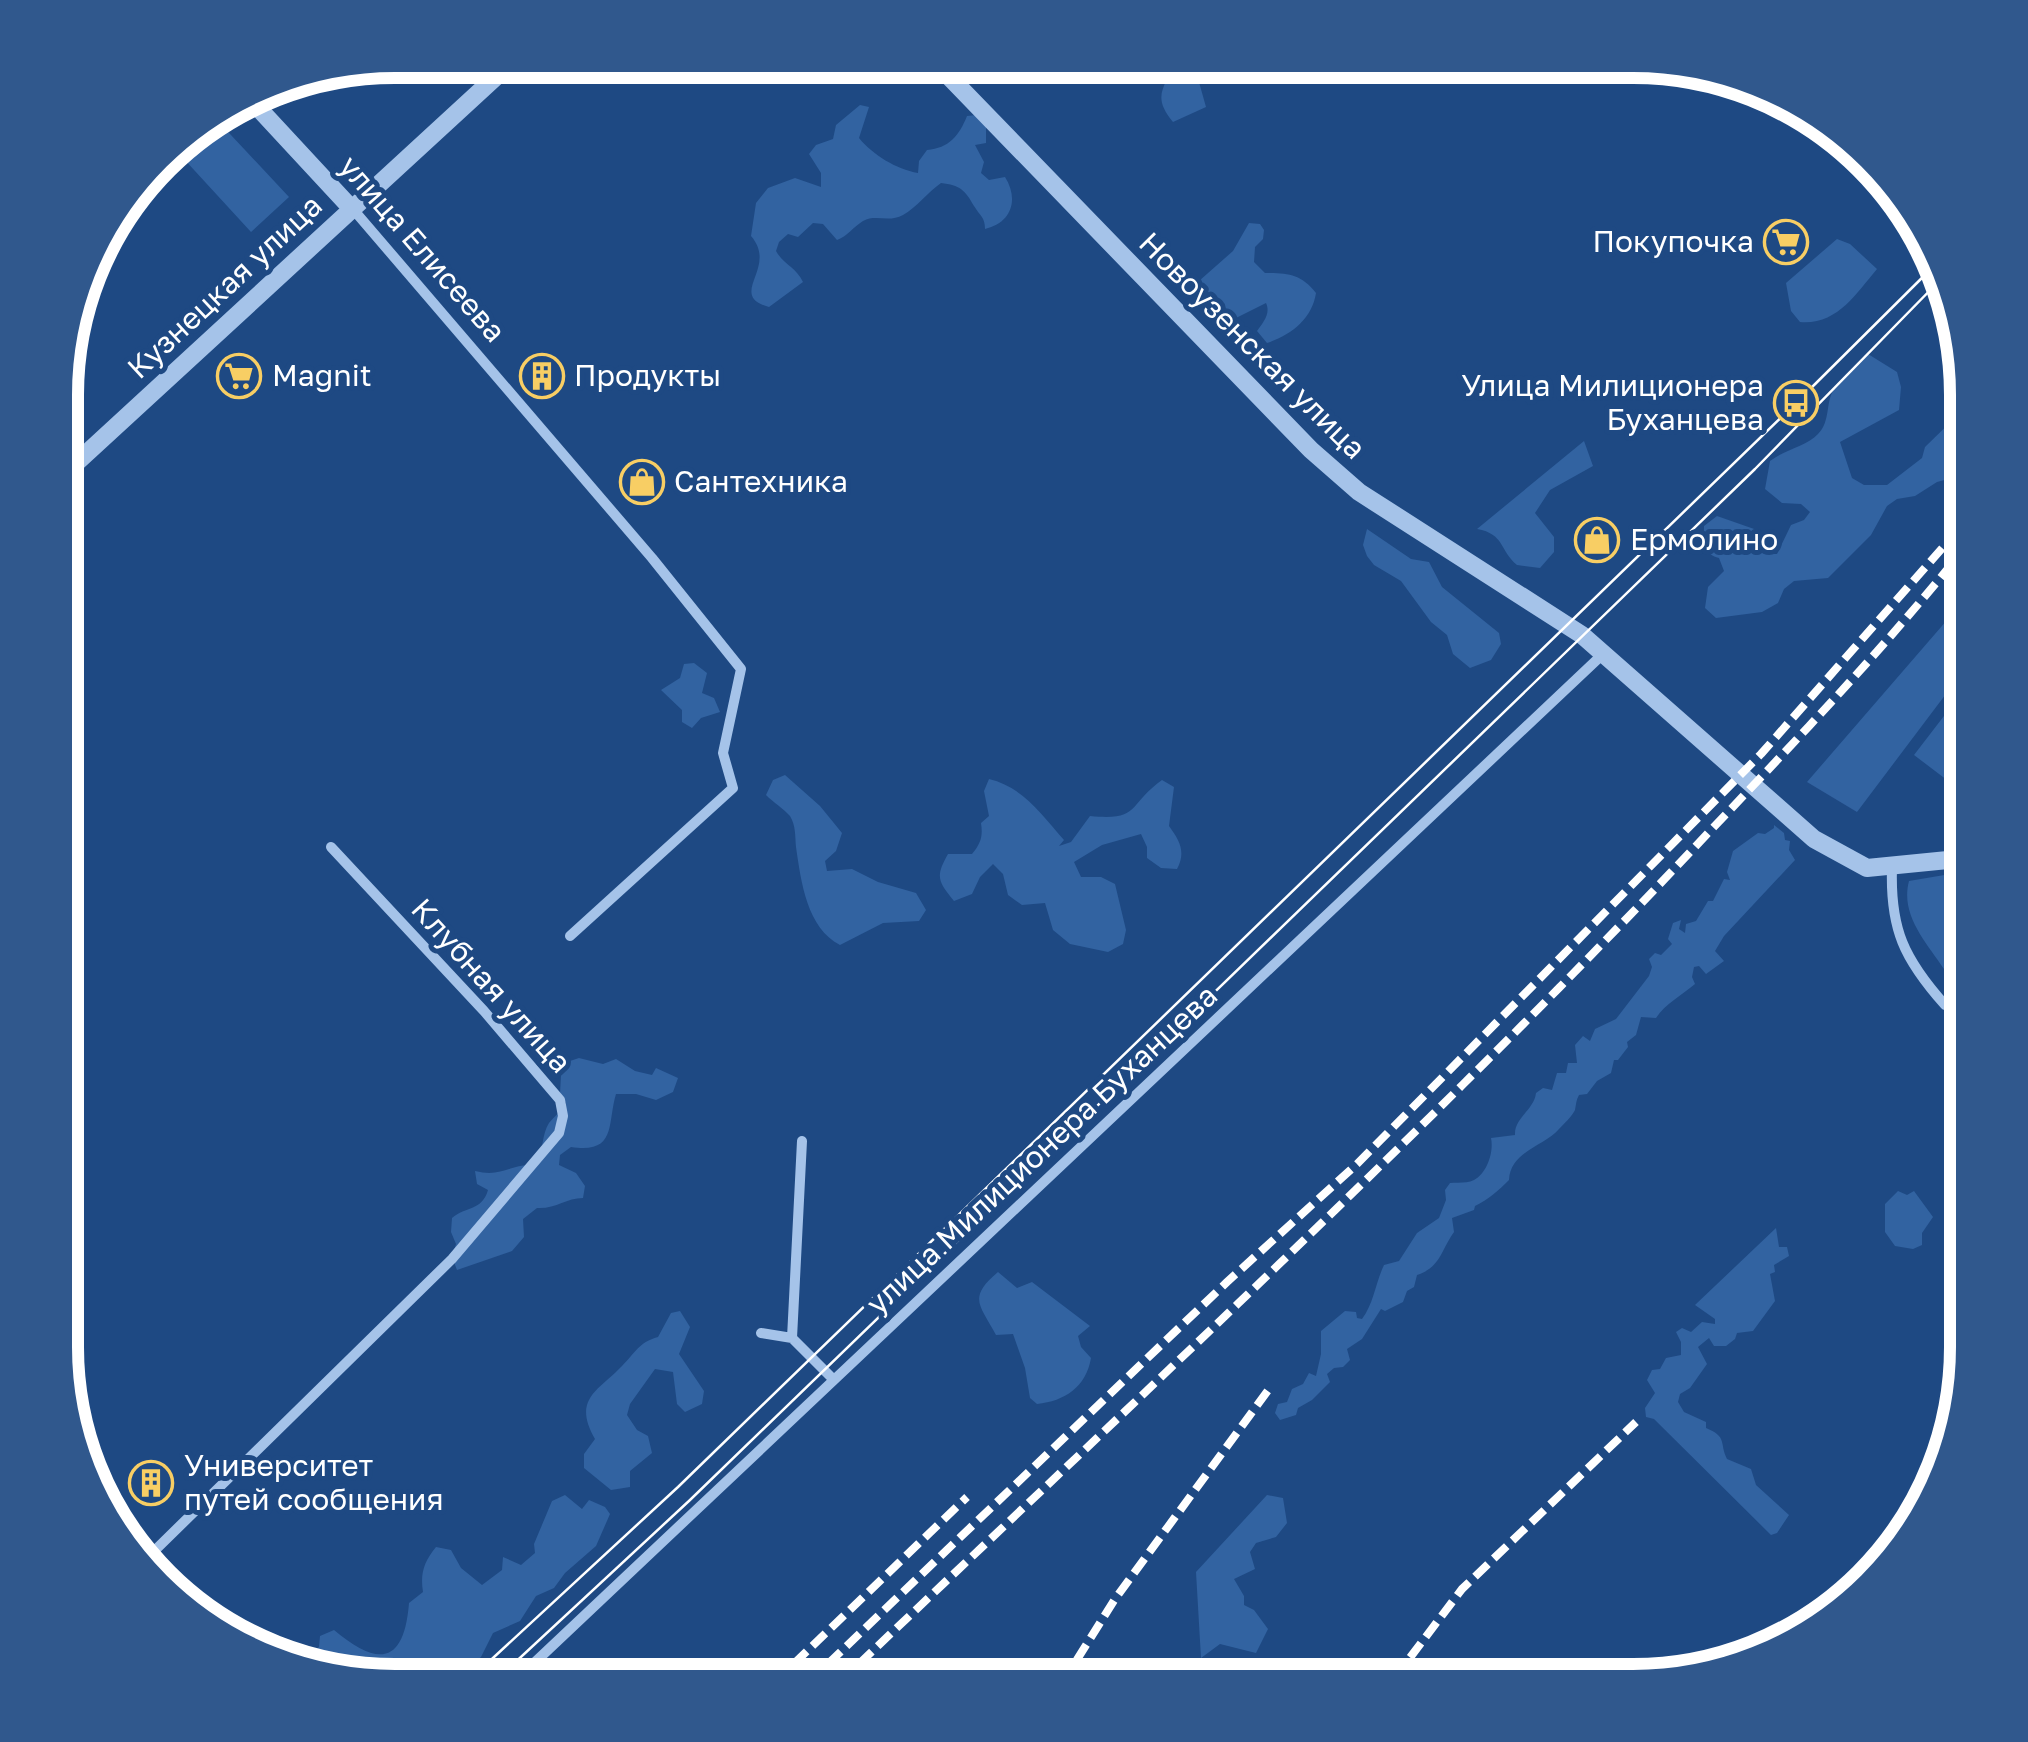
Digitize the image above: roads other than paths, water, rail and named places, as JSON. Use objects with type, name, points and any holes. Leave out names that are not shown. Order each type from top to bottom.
[{"type":"street","name":"Кузнецкая улица","points":[[77,462],[494,78]]},
{"type":"street","name":"Новоузенская улица","points":[[950,78],[1311,450],[1359,492],[1582,635],[1814,839],[1867,868],[1892,868]]},
{"type":"street","name":"улица Елисеева","points":[[259,108],[351,208],[652,558],[741,669],[723,753],[733,788],[570,936]]},
{"type":"street","name":"улица Милиционера Буханцева","points":[[533,1664],[1603,654]]},
{"type":"street","name":"Клубная улица","points":[[153,1552],[452,1259],[559,1133],[564,1116],[560,1100],[484,1011],[331,847]]},
{"type":"street","points":[[1945,1005],[1904,948],[1891,906],[1892,868],[1950,860]]},
{"type":"street","points":[[792,1338],[802,1141]]},
{"type":"street","points":[[762,1333],[792,1338],[834,1380]]},
{"type":"tram line","points":[[486,1664],[678,1487],[1926,274]]},
{"type":"tram line","points":[[513,1664],[690,1500],[1755,469],[1932,289]]},
{"type":"railway","points":[[828,1664],[1227,1282],[1357,1164],[1761,754],[1950,539]]},
{"type":"railway","points":[[859,1664],[1263,1279],[1575,972],[1825,709],[1950,565]]},
{"type":"railway","points":[[1074,1664],[1115,1599],[1272,1385]]},
{"type":"railway","points":[[1407,1664],[1462,1589],[1636,1422]]},
{"type":"railway","points":[[794,1664],[967,1497]]},
{"type":"place","name":"Покупочка","points":[[1786,242]]},
{"type":"place","name":"Magnit","points":[[239,376]]},
{"type":"place","name":"Продукты","points":[[542,376]]},
{"type":"place","name":"Улица Милиционера Буханцева","points":[[1796,403]]},
{"type":"place","name":"Сантехника","points":[[642,482]]},
{"type":"place","name":"Ермолино","points":[[1597,540]]},
{"type":"place","name":"Университет путей сообщения","points":[[151,1483]]}]
